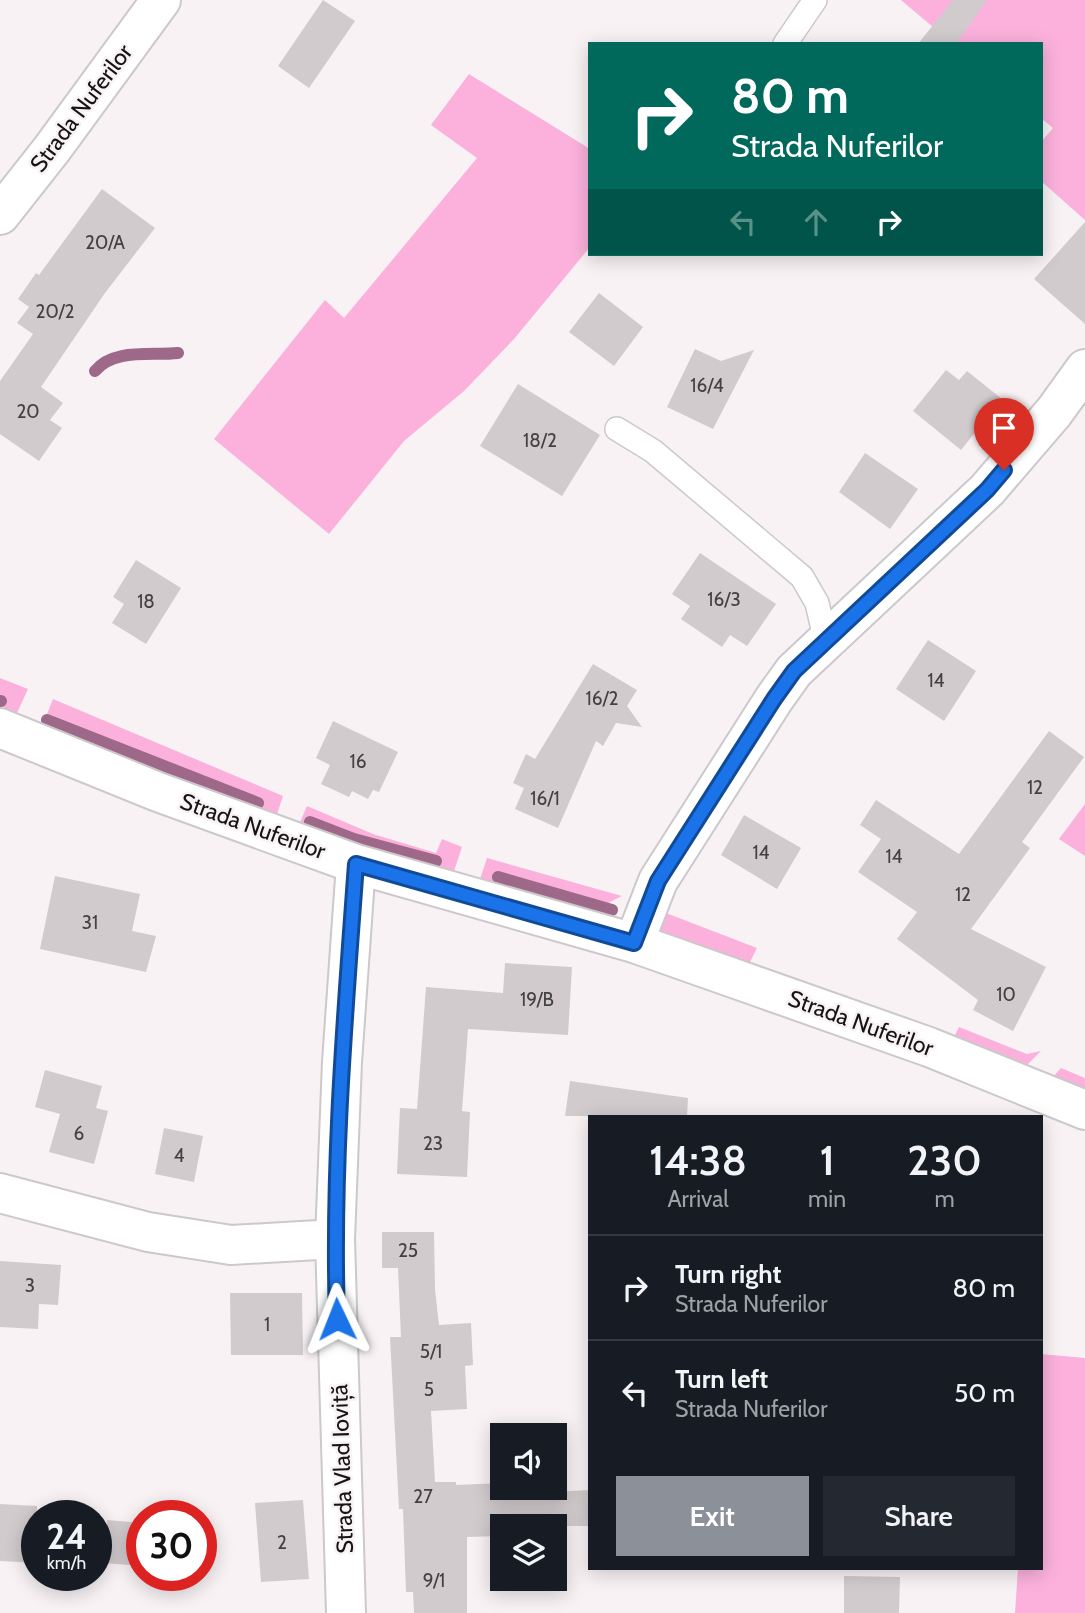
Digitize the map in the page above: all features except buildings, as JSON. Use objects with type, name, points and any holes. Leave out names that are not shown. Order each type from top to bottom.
[{"type":"street","name":"Strada Nuferilor","points":[[0,215],[161,0]]},
{"type":"street","points":[[634,943],[658,881],[794,671],[987,490],[1054,412],[1085,369]]},
{"type":"street","name":"Strada Nuferilor","points":[[0,728],[159,792],[356,864],[634,943],[929,1046],[1085,1110]]},
{"type":"street","name":"Strada Vlad Ioviță","points":[[346,1613],[335,1239],[342,1062],[356,864]]},
{"type":"street","points":[[0,1193],[148,1232],[231,1245],[335,1239]]},
{"type":"lane","points":[[786,42],[815,0]]},
{"type":"lane","points":[[617,429],[653,451],[802,577],[817,603],[826,642]]},
{"type":"shaded area","points":[[901,0],[1085,0],[1085,220],[1043,183],[1043,140],[1053,128],[1043,120],[1043,42],[951,42]]},
{"type":"shaded area","points":[[469,74],[588,148],[588,249],[514,339],[464,391],[404,441],[329,534],[214,439],[325,300],[344,318],[477,158],[431,125]]},
{"type":"shaded area","points":[[0,678],[28,689],[17,713],[0,706]]},
{"type":"shaded area","points":[[53,699],[283,796],[276,817],[43,724]]},
{"type":"shaded area","points":[[1085,804],[1085,856],[1059,839]]},
{"type":"shaded area","points":[[307,806],[373,834],[436,853],[442,839],[462,847],[453,874],[298,827]]},
{"type":"shaded area","points":[[487,858],[622,896],[590,912],[480,879]]},
{"type":"shaded area","points":[[666,913],[757,948],[749,964],[658,933]]},
{"type":"shaded area","points":[[959,1027],[1027,1054],[1041,1051],[1023,1069],[958,1043],[955,1035]]},
{"type":"shaded area","points":[[1061,1068],[1085,1078],[1085,1090],[1052,1078]]},
{"type":"shaded area","points":[[1043,1354],[1085,1358],[1085,1613],[1015,1613],[1018,1570],[1043,1570]]},
{"type":"waterway","points":[[95,371],[103,364],[122,356],[178,353]]},
{"type":"waterway","points":[[47,720],[258,803]]},
{"type":"waterway","points":[[310,822],[354,839],[436,861]]},
{"type":"waterway","points":[[498,877],[612,910]]},
{"type":"route","points":[[337,1319],[335,1239],[342,1062],[356,864],[634,943],[658,881],[794,671],[987,490],[1004,470]]}]
